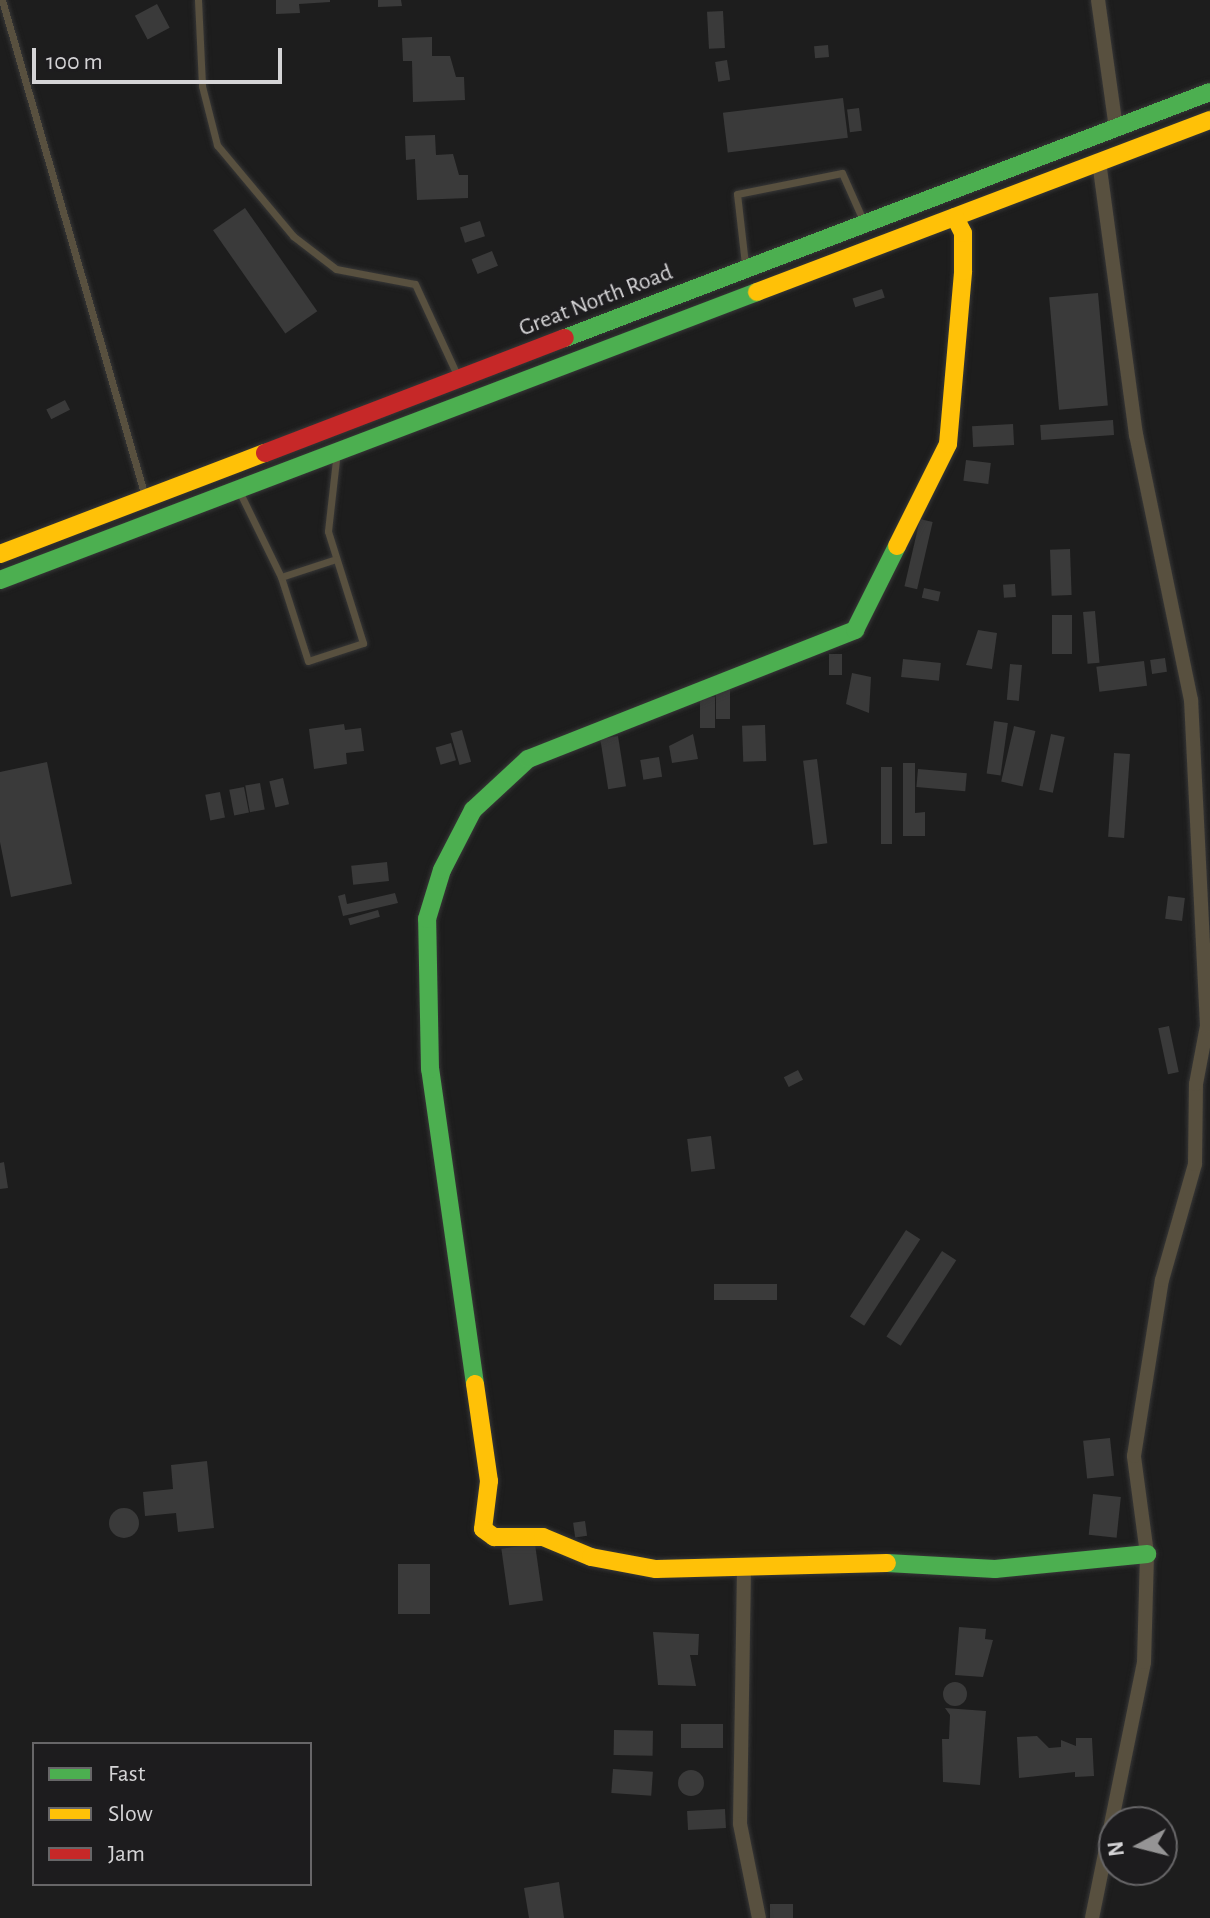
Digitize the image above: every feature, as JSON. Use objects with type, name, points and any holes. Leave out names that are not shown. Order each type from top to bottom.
[{"type":"main road","name":"Great North Road","points":[[0,554],[1210,92]]},
{"type":"main road","name":"Great North Road","points":[[0,580],[1210,120]]},
{"type":"main road","points":[[955,217],[963,233],[963,271],[948,444],[855,630],[528,759],[491,789],[459,831],[427,919],[430,1069],[489,1481],[483,1529],[494,1537],[543,1537],[591,1557],[656,1569],[744,1569],[848,1561],[1015,1569],[1147,1554]]},
{"type":"street","points":[[1098,0],[1116,128]]},
{"type":"street","points":[[1092,1918],[1137,1713],[1147,1554],[1134,1456],[1162,1280],[1195,1164],[1196,1084],[1207,1026],[1191,700],[1136,435],[1099,162]]},
{"type":"street","points":[[744,1569],[740,1824],[759,1918]]},
{"type":"lane","points":[[2,0],[145,498]]},
{"type":"lane","points":[[198,0],[202,86],[217,145],[293,236],[336,269],[415,284],[459,379],[475,399]]},
{"type":"lane","points":[[746,269],[737,194],[842,173],[864,224]]},
{"type":"lane","points":[[237,490],[281,577],[308,661],[363,643],[328,531],[338,452]]},
{"type":"lane","points":[[281,577],[336,559]]},
{"type":"building","points":[[276,0],[330,2],[299,4],[300,13],[276,14]]},
{"type":"building","points":[[378,0],[401,0],[402,6],[378,7]]},
{"type":"building","points":[[157,4],[170,28],[148,40],[135,16]]},
{"type":"building","points":[[723,11],[725,48],[709,49],[707,12]]},
{"type":"building","points":[[432,37],[432,56],[450,56],[456,77],[464,77],[465,100],[413,102],[412,61],[403,61],[402,38]]},
{"type":"building","points":[[828,45],[829,57],[815,58],[814,46]]},
{"type":"building","points":[[727,60],[730,80],[718,82],[715,62]]},
{"type":"building","points":[[843,98],[848,138],[728,152],[723,113]]},
{"type":"building","points":[[859,108],[862,131],[850,132],[847,109]]},
{"type":"building","points":[[435,135],[436,155],[453,154],[459,175],[468,175],[468,198],[417,200],[415,159],[406,160],[405,136]]},
{"type":"building","points":[[245,208],[317,311],[285,334],[213,230]]},
{"type":"building","points":[[480,221],[485,236],[465,243],[460,227]]},
{"type":"building","points":[[492,251],[498,266],[478,274],[472,259]]},
{"type":"building","points":[[882,289],[885,298],[855,307],[853,299]]},
{"type":"building","points":[[1098,293],[1108,406],[1059,410],[1049,297]]},
{"type":"building","points":[[65,400],[70,410],[51,419],[46,410]]},
{"type":"building","points":[[1113,420],[1114,435],[1041,440],[1040,425]]},
{"type":"building","points":[[1013,424],[1014,445],[973,447],[972,426]]},
{"type":"building","points":[[966,460],[991,463],[988,484],[963,481]]},
{"type":"building","points":[[920,519],[933,522],[917,589],[904,586]]},
{"type":"building","points":[[1070,549],[1072,595],[1052,596],[1050,550]]},
{"type":"building","points":[[1015,584],[1016,597],[1004,598],[1003,585]]},
{"type":"building","points":[[924,588],[941,592],[938,602],[922,598]]},
{"type":"building","points":[[1095,611],[1100,663],[1088,664],[1083,612]]},
{"type":"building","points":[[1052,615],[1072,615],[1072,654],[1052,654]]},
{"type":"building","points":[[978,630],[997,633],[992,669],[966,665]]},
{"type":"building","points":[[829,654],[842,654],[842,675],[829,675]]},
{"type":"building","points":[[1165,658],[1167,672],[1152,674],[1150,660]]},
{"type":"building","points":[[903,659],[941,663],[939,681],[901,677]]},
{"type":"building","points":[[1144,661],[1147,686],[1099,692],[1096,667]]},
{"type":"building","points":[[1010,664],[1022,665],[1019,701],[1007,700]]},
{"type":"building","points":[[852,673],[871,677],[869,713],[846,704]]},
{"type":"building","points":[[716,686],[730,686],[730,719],[716,719]]},
{"type":"building","points":[[700,697],[715,697],[715,728],[700,728]]},
{"type":"building","points":[[994,721],[1008,723],[1000,775],[987,773]]},
{"type":"building","points":[[344,724],[345,730],[361,728],[364,751],[346,753],[347,764],[314,769],[309,729]]},
{"type":"building","points":[[765,725],[766,761],[743,762],[742,726]]},
{"type":"building","points":[[1014,726],[1035,731],[1023,786],[1001,782]]},
{"type":"building","points":[[462,730],[471,762],[460,765],[450,733]]},
{"type":"building","points":[[693,734],[698,759],[672,763],[669,746]]},
{"type":"building","points":[[1051,734],[1065,737],[1053,793],[1039,790]]},
{"type":"building","points":[[618,736],[626,786],[608,789],[600,739]]},
{"type":"building","points":[[451,743],[456,760],[441,765],[436,747]]},
{"type":"building","points":[[1114,753],[1130,754],[1124,838],[1108,837]]},
{"type":"building","points":[[659,757],[662,777],[643,780],[640,760]]},
{"type":"building","points":[[817,759],[827,843],[813,845],[803,761]]},
{"type":"building","points":[[47,762],[72,884],[11,897],[0,842],[0,772]]},
{"type":"building","points":[[903,763],[915,763],[915,813],[925,812],[925,836],[903,836]]},
{"type":"building","points":[[881,767],[892,767],[892,844],[881,844]]},
{"type":"building","points":[[918,769],[967,773],[965,791],[916,787]]},
{"type":"building","points":[[283,778],[289,804],[275,807],[269,781]]},
{"type":"building","points":[[260,783],[265,810],[250,812],[245,786]]},
{"type":"building","points":[[244,787],[249,813],[234,815],[229,790]]},
{"type":"building","points":[[220,792],[225,818],[210,820],[205,795]]},
{"type":"building","points":[[387,862],[389,881],[353,885],[351,866]]},
{"type":"building","points":[[395,893],[398,903],[343,916],[338,896],[345,894],[347,904]]},
{"type":"building","points":[[1168,896],[1185,898],[1182,921],[1165,919]]},
{"type":"building","points":[[378,910],[380,917],[350,925],[348,919]]},
{"type":"building","points":[[1169,1026],[1179,1072],[1168,1074],[1158,1028]]},
{"type":"building","points":[[798,1070],[803,1080],[789,1087],[784,1077]]},
{"type":"building","points":[[711,1136],[715,1169],[691,1172],[687,1139]]},
{"type":"building","points":[[4,1162],[8,1188],[0,1189],[0,1163]]},
{"type":"building","points":[[906,1230],[920,1239],[864,1326],[850,1316]]},
{"type":"building","points":[[942,1251],[956,1260],[901,1346],[886,1337]]},
{"type":"building","points":[[714,1284],[777,1284],[777,1300],[714,1300]]},
{"type":"building","points":[[1110,1438],[1114,1476],[1087,1479],[1083,1441]]},
{"type":"building","points":[[207,1461],[214,1528],[178,1532],[176,1513],[145,1516],[143,1492],[173,1489],[171,1465]]},
{"type":"building","points":[[1093,1494],[1121,1497],[1117,1538],[1089,1535]]},
{"type":"building","points":[[124,1508],[130,1509],[138,1517],[138,1529],[130,1537],[124,1538],[118,1537],[110,1529],[109,1523],[110,1517],[118,1509]]},
{"type":"building","points":[[585,1521],[587,1536],[575,1538],[573,1523]]},
{"type":"building","points":[[535,1544],[543,1600],[509,1605],[501,1549]]},
{"type":"building","points":[[398,1564],[430,1564],[430,1614],[398,1614]]},
{"type":"building","points":[[959,1627],[986,1629],[985,1639],[993,1640],[983,1677],[955,1675]]},
{"type":"building","points":[[653,1632],[699,1634],[698,1655],[690,1655],[696,1686],[658,1685]]},
{"type":"building","points":[[955,1682],[966,1689],[967,1694],[960,1705],[955,1706],[944,1699],[943,1694],[950,1683]]},
{"type":"building","points":[[945,1708],[986,1711],[980,1785],[943,1782],[942,1739],[949,1739],[950,1715]]},
{"type":"building","points":[[681,1724],[723,1724],[723,1748],[681,1748]]},
{"type":"building","points":[[614,1730],[653,1731],[653,1756],[614,1755]]},
{"type":"building","points":[[1037,1736],[1049,1748],[1061,1747],[1061,1740],[1076,1746],[1076,1738],[1092,1738],[1094,1776],[1075,1777],[1075,1772],[1019,1778],[1017,1737]]},
{"type":"building","points":[[613,1769],[653,1772],[651,1796],[611,1793]]},
{"type":"building","points":[[691,1770],[700,1774],[704,1783],[700,1792],[691,1796],[682,1792],[678,1783],[682,1774]]},
{"type":"building","points":[[725,1809],[726,1828],[688,1830],[687,1811]]},
{"type":"building","points":[[559,1882],[564,1918],[529,1918],[524,1888]]},
{"type":"building","points":[[770,1904],[793,1904],[793,1918],[770,1918]]},
{"type":"traffic: fast","points":[[565,338],[1210,92]]},
{"type":"traffic: fast","points":[[0,580],[757,292]]},
{"type":"traffic: fast","points":[[475,1384],[430,1069],[427,919],[442,870],[473,810],[528,759],[855,630],[897,546]]},
{"type":"traffic: fast","points":[[887,1563],[995,1569],[1147,1554]]},
{"type":"traffic: slow","points":[[757,292],[1210,120]]},
{"type":"traffic: slow","points":[[897,546],[948,444],[963,271],[963,233],[955,217]]},
{"type":"traffic: slow","points":[[0,554],[265,453]]},
{"type":"traffic: slow","points":[[475,1384],[489,1481],[483,1529],[494,1537],[543,1537],[591,1557],[656,1569],[887,1563]]},
{"type":"traffic: jam","points":[[265,453],[565,338]]}]
